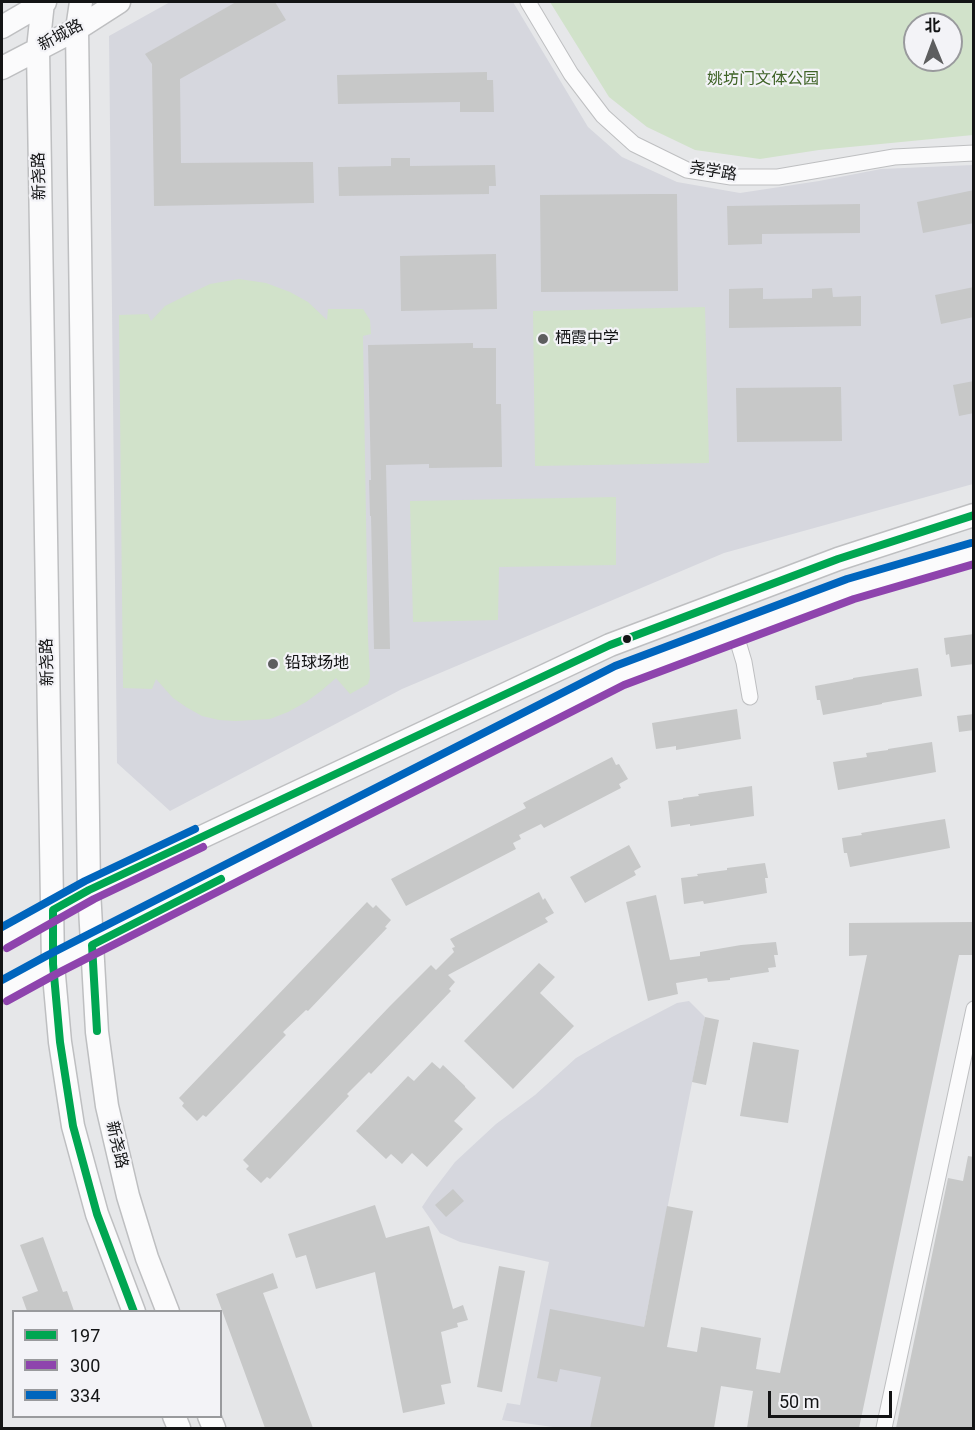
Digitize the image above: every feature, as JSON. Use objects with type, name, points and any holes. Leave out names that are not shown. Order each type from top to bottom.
[{"type":"main road","name":"新尧路","points":[[44,2],[38,49],[53,964],[60,1042],[73,1126],[97,1214],[134,1310]]},
{"type":"main road","points":[[2,27],[44,2]]},
{"type":"main road","name":"新尧路","points":[[81,2],[77,29],[89,890],[92,945],[98,1032],[107,1106],[128,1197],[147,1258],[168,1310]]},
{"type":"main road","name":"新城路","points":[[2,68],[77,29],[119,2]]},
{"type":"main road","points":[[2,939],[89,890],[610,645],[838,559],[974,515]]},
{"type":"main road","points":[[2,992],[620,675],[851,589],[974,553]]},
{"type":"street","name":"尧学路","points":[[528,2],[571,74],[603,116],[634,144],[687,170],[731,177],[778,177],[894,157],[974,153]]},
{"type":"street","points":[[735,632],[744,662],[750,697]]},
{"type":"street","points":[[884,1428],[974,1009]]},
{"type":"shaded area","name":"栖霞中学","points":[[170,2],[513,2],[588,127],[622,157],[677,182],[740,193],[881,169],[973,165],[973,484],[724,553],[402,689],[170,811],[117,763],[109,36]]},
{"type":"shaded area","points":[[689,1001],[705,1017],[624,1428],[560,1428],[502,1420],[507,1403],[520,1405],[549,1262],[460,1242],[440,1233],[422,1207],[455,1162],[496,1124],[535,1095],[576,1058],[677,1003]]},
{"type":"green space","name":"姚坊门文体公园","points":[[550,2],[973,2],[973,135],[819,150],[760,159],[695,150],[647,127],[609,97]]},
{"type":"green space","points":[[239,279],[266,283],[290,292],[308,302],[327,320],[328,309],[363,309],[370,320],[371,334],[363,336],[370,677],[368,684],[350,694],[336,678],[306,702],[288,712],[270,719],[236,721],[202,716],[173,698],[156,679],[152,689],[123,688],[119,315],[148,314],[151,321],[165,306],[210,284]]},
{"type":"green space","points":[[705,307],[709,463],[535,466],[533,311]]},
{"type":"green space","points":[[616,497],[616,565],[499,567],[498,620],[413,622],[410,501]]},
{"type":"building","points":[[236,2],[275,2],[286,20],[180,79],[181,163],[313,162],[314,203],[154,206],[152,64],[145,54]]},
{"type":"building","points":[[487,72],[487,80],[493,80],[494,112],[460,112],[460,102],[338,104],[337,75]]},
{"type":"building","points":[[391,158],[410,158],[410,166],[495,165],[496,186],[489,186],[489,194],[339,196],[338,167],[391,166]]},
{"type":"building","points":[[974,190],[974,223],[923,233],[917,202]]},
{"type":"building","points":[[677,194],[678,291],[541,292],[540,195]]},
{"type":"building","points":[[860,204],[860,233],[762,234],[762,244],[728,245],[727,206]]},
{"type":"building","points":[[496,254],[497,309],[401,311],[400,256]]},
{"type":"building","points":[[974,287],[974,317],[941,324],[935,295]]},
{"type":"building","points":[[763,288],[763,299],[812,298],[812,289],[832,288],[833,297],[861,296],[861,326],[729,328],[729,289]]},
{"type":"building","points":[[473,343],[473,348],[496,348],[496,404],[501,404],[502,467],[429,468],[429,464],[386,465],[390,649],[374,649],[368,345]]},
{"type":"building","points":[[974,381],[974,413],[959,416],[953,385]]},
{"type":"building","points":[[841,387],[842,441],[737,442],[736,388]]},
{"type":"building","points":[[974,634],[974,664],[951,667],[949,654],[946,655],[944,638]]},
{"type":"building","points":[[918,668],[922,696],[823,715],[815,686]]},
{"type":"building","points":[[737,709],[741,739],[676,750],[676,746],[656,749],[652,723]]},
{"type":"building","points":[[974,714],[974,730],[959,732],[957,716]]},
{"type":"building","points":[[932,742],[936,772],[838,790],[833,762],[867,757],[866,753]]},
{"type":"building","points":[[612,757],[628,779],[619,784],[621,788],[544,828],[541,824],[519,835],[521,839],[513,843],[516,849],[406,906],[391,879],[526,808],[523,803]]},
{"type":"building","points":[[752,786],[754,816],[671,827],[668,801]]},
{"type":"building","points":[[945,819],[950,848],[850,867],[847,853],[844,853],[842,838]]},
{"type":"building","points":[[629,845],[641,867],[634,871],[636,875],[585,903],[570,877]]},
{"type":"building","points":[[765,863],[768,878],[765,878],[767,893],[704,904],[703,901],[684,904],[681,878]]},
{"type":"building","points":[[539,892],[554,913],[545,918],[548,922],[448,975],[455,982],[449,989],[451,991],[371,1074],[369,1072],[347,1094],[349,1096],[270,1179],[267,1177],[261,1183],[246,1169],[249,1166],[243,1160],[390,1006],[431,965],[436,970],[454,952],[452,948],[455,947],[450,939]]},
{"type":"building","points":[[656,895],[670,960],[700,956],[700,952],[741,945],[776,942],[778,955],[774,955],[776,967],[768,968],[769,972],[730,978],[730,980],[708,982],[707,978],[676,983],[678,994],[648,1001],[626,902]]},
{"type":"building","points":[[367,902],[373,908],[376,905],[391,920],[385,927],[387,928],[308,1011],[306,1010],[283,1032],[286,1035],[206,1117],[203,1115],[197,1121],[182,1106],[184,1103],[179,1098]]},
{"type":"building","points":[[974,922],[974,955],[959,955],[859,1428],[747,1428],[753,1391],[721,1386],[714,1428],[590,1428],[601,1377],[560,1369],[557,1382],[537,1378],[550,1309],[644,1327],[667,1206],[693,1211],[667,1347],[697,1352],[701,1327],[761,1338],[756,1369],[780,1373],[867,955],[849,956],[849,923]]},
{"type":"building","points":[[539,963],[555,977],[540,993],[574,1026],[513,1089],[464,1041]]},
{"type":"building","points":[[705,1017],[719,1020],[706,1085],[692,1082]]},
{"type":"building","points":[[753,1042],[799,1050],[788,1123],[740,1116]]},
{"type":"building","points":[[432,1062],[440,1069],[443,1065],[476,1098],[454,1121],[463,1129],[427,1167],[412,1153],[402,1164],[391,1154],[386,1159],[356,1131],[408,1076],[414,1081]]},
{"type":"building","points":[[968,1156],[974,1157],[974,1428],[896,1428],[948,1178],[963,1181]]},
{"type":"building","points":[[453,1189],[464,1201],[446,1217],[435,1205]]},
{"type":"building","points":[[375,1205],[386,1238],[429,1226],[453,1309],[463,1305],[468,1320],[457,1323],[458,1327],[441,1332],[451,1383],[441,1385],[445,1404],[403,1413],[375,1272],[316,1289],[306,1255],[296,1258],[288,1234]]},
{"type":"building","points":[[43,1237],[63,1292],[67,1291],[74,1310],[27,1310],[22,1297],[38,1291],[20,1245]]},
{"type":"building","points":[[499,1266],[525,1271],[502,1392],[477,1387]]},
{"type":"building","points":[[273,1273],[278,1288],[263,1293],[313,1428],[265,1428],[216,1294]]},
{"type":"transit line","name":"197","points":[[133,1310],[97,1214],[73,1126],[60,1042],[53,964],[53,910],[89,890],[610,645],[838,559],[974,515]]},
{"type":"transit line","name":"334","points":[[2,980],[615,666],[847,579],[971,543]]},
{"type":"transit line","name":"300","points":[[7,1001],[624,685],[854,599],[974,564]]},
{"type":"transit line","name":"334","points":[[2,927],[85,881],[195,829]]},
{"type":"transit line","name":"300","points":[[7,948],[94,899],[203,847]]},
{"type":"transit line","name":"197","points":[[97,1031],[92,945],[221,879]]},
{"type":"place","name":"栖霞中学","points":[[543,339]]},
{"type":"place","name":"铅球场地","points":[[273,664]]}]
